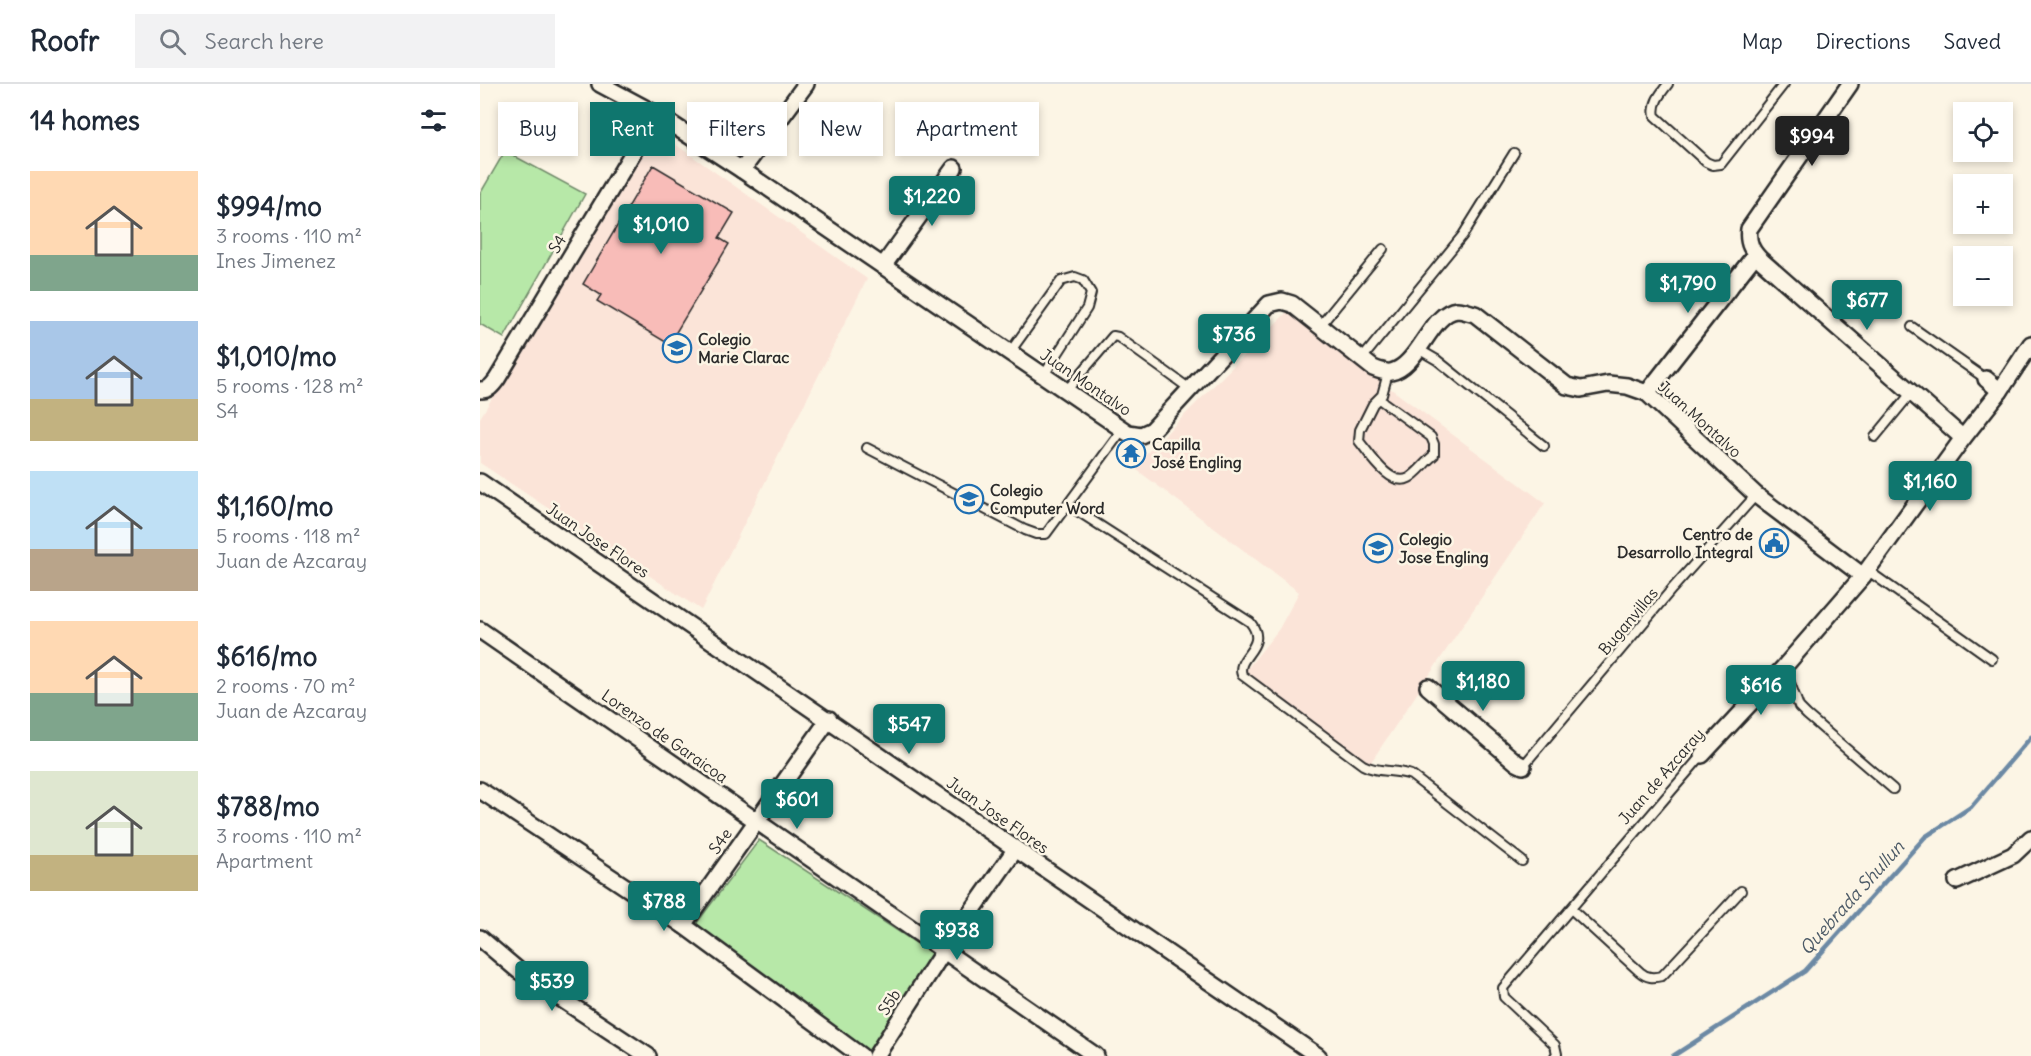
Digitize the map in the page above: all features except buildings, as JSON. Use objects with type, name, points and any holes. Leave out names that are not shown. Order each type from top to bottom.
[{"type":"street","name":"Juan Montalvo","points":[[600,84],[634,102]]},
{"type":"street","points":[[742,170],[806,84]]},
{"type":"street","points":[[1850,84],[1749,229],[1748,240],[1755,255],[1963,438]]},
{"type":"street","name":"Juan Montalvo","points":[[675,126],[1128,433],[1141,435],[1152,430],[1269,304],[1281,301],[1292,304],[1361,360],[1373,368],[1388,373],[1400,369],[1445,314],[1458,310],[1475,314],[1566,386],[1581,389],[1608,384],[1627,386],[1647,393],[1756,495],[1865,573]]},
{"type":"street","name":"S4","points":[[483,390],[492,386],[497,379],[631,156]]},
{"type":"street","points":[[883,266],[954,168]]},
{"type":"street","points":[[1647,393],[1755,255]]},
{"type":"street","name":"Juan de Azcaray","points":[[1702,754],[1786,673],[1865,573],[2000,391],[2031,344]]},
{"type":"street","points":[[1986,380],[2000,391]]},
{"type":"street","name":"Juan Jose Flores","points":[[480,482],[1318,1056]]},
{"type":"street","name":"Lorenzo de Garaicoa","points":[[480,630],[1096,1056]]},
{"type":"street","points":[[1428,687],[1517,764],[1523,766]]},
{"type":"street","name":"S4e","points":[[683,925],[829,719]]},
{"type":"street","points":[[480,790],[683,925],[861,1056]]},
{"type":"street","points":[[1957,881],[2013,855],[2031,838]]},
{"type":"street","name":"S5b","points":[[876,1056],[943,952],[1015,850]]},
{"type":"street","points":[[480,938],[519,971],[648,1056]]},
{"type":"lane","points":[[1668,84],[1658,96],[1653,110],[1655,116],[1706,162],[1713,165],[1720,164],[1784,84]]},
{"type":"lane","points":[[1361,360],[1463,234],[1514,153]]},
{"type":"lane","points":[[1320,326],[1383,249]]},
{"type":"lane","points":[[1010,352],[1061,281],[1075,277],[1083,280],[1091,293],[1087,308],[1044,375]]},
{"type":"lane","points":[[1912,327],[1986,380]]},
{"type":"lane","points":[[1066,391],[1113,336],[1118,337],[1190,389]]},
{"type":"lane","points":[[1418,349],[1437,360],[1544,446]]},
{"type":"lane","points":[[1380,399],[1431,437],[1434,444],[1434,455],[1408,478],[1401,479],[1387,475],[1359,441],[1360,430],[1373,404],[1380,399],[1388,373]]},
{"type":"lane","points":[[1875,437],[1912,392]]},
{"type":"lane","points":[[867,448],[1025,530],[1036,534],[1046,534],[1123,429]]},
{"type":"lane","name":"Buganvillas","points":[[1523,766],[1672,589],[1756,495]]},
{"type":"lane","points":[[1068,505],[1250,622],[1255,628],[1256,644],[1240,670],[1248,680],[1368,768],[1396,770],[1411,775],[1522,861]]},
{"type":"lane","points":[[1865,573],[1992,658]]},
{"type":"lane","points":[[1786,673],[1799,707],[1893,789]]},
{"type":"lane","name":"Juan de Azcaray","points":[[1555,1056],[1557,1054],[1555,1045],[1504,997],[1503,988],[1702,754]]},
{"type":"lane","points":[[1571,909],[1640,972],[1655,978],[1662,976],[1741,891]]},
{"type":"shaded area","name":"Colegio Marie Clarac","points":[[675,144],[687,152],[687,156],[692,156],[867,279],[701,610],[480,463],[480,418],[639,156],[675,156]]},
{"type":"shaded area","name":"Colegio Jose Engling","points":[[1287,312],[1545,503],[1369,765],[1243,674],[1279,629],[1299,592],[1133,467]]},
{"type":"green space","points":[[502,156],[514,156],[585,194],[504,338],[480,324],[480,194]]},
{"type":"green space","points":[[759,840],[933,954],[870,1053],[696,924]]},
{"type":"waterway","name":"Quebrada Shullun","points":[[1673,1056],[1805,971],[1925,837],[1971,807],[2031,737]]},
{"type":"place","name":"Colegio Marie Clarac","points":[[677,348]]},
{"type":"place","name":"Capilla José Engling","points":[[1131,453]]},
{"type":"place","name":"Colegio Computer Word","points":[[969,499]]},
{"type":"place","name":"Centro de Desarrollo Integral","points":[[1774,543]]},
{"type":"place","name":"Colegio Jose Engling","points":[[1378,548]]}]
